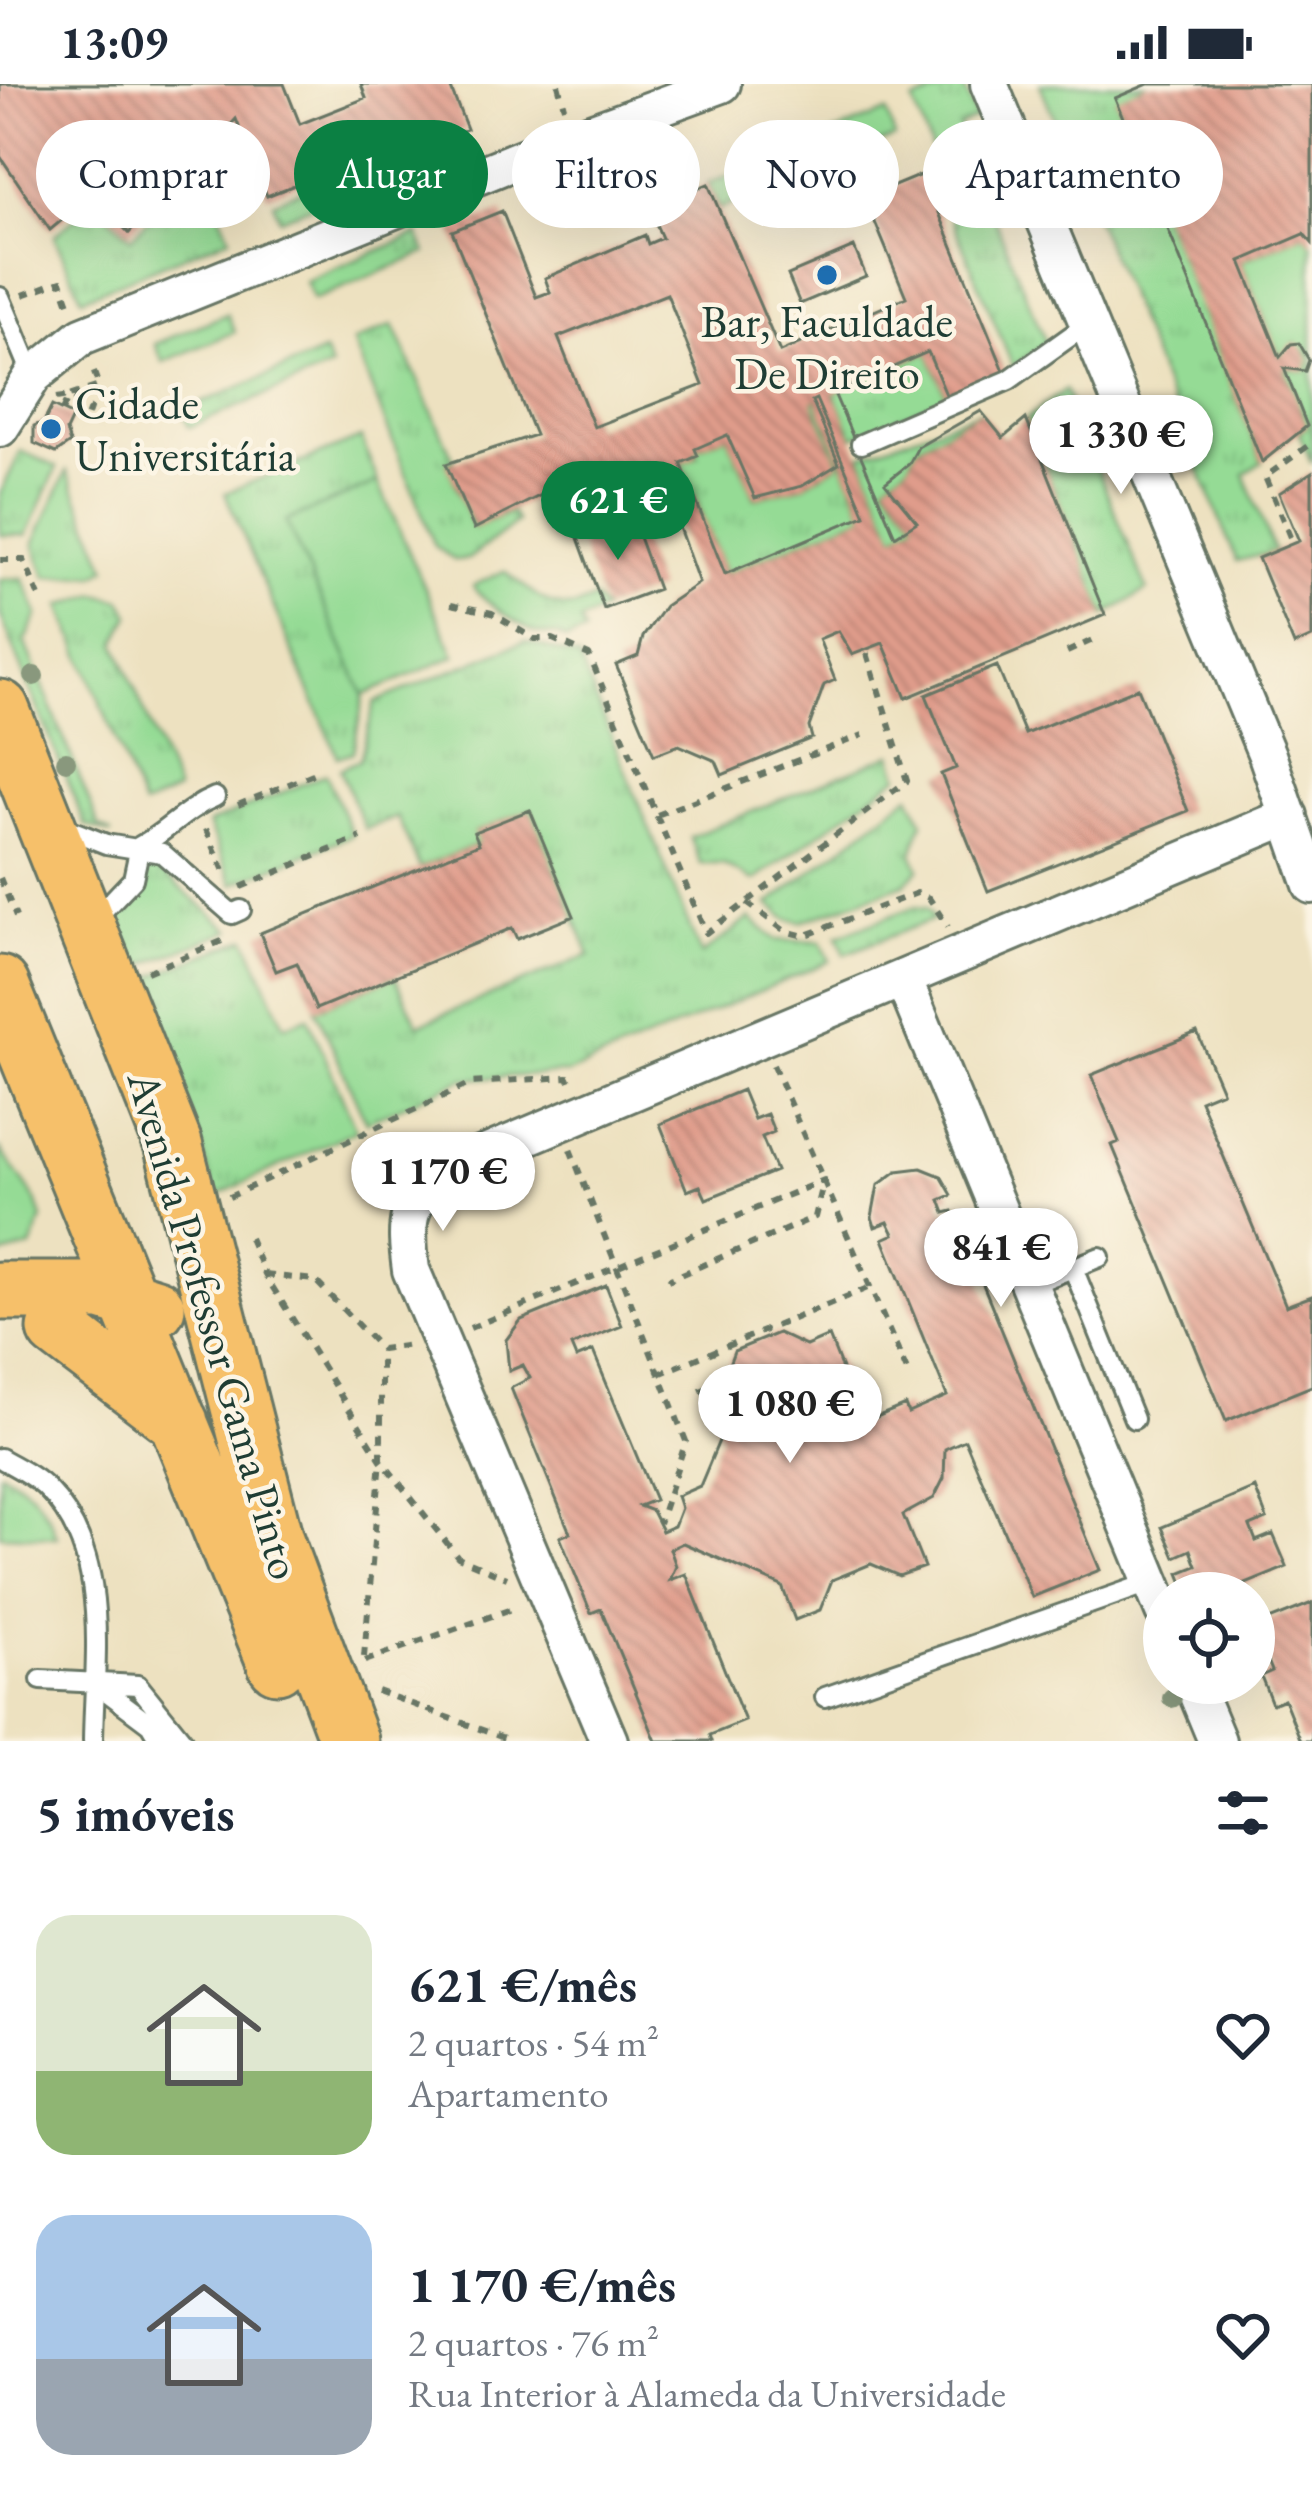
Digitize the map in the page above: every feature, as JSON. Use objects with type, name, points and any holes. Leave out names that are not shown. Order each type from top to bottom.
[{"type":"main road","name":"Avenida Professor Gama Pinto","points":[[0,709],[193,1196],[251,1460],[296,1608],[349,1741]]},
{"type":"main road","name":"Avenida Professor Gama Pinto","points":[[0,985],[88,1198],[117,1308],[179,1422],[308,1741]]},
{"type":"main road","points":[[24,1310],[69,1244],[88,1198],[125,1213],[193,1196]]},
{"type":"main road","points":[[117,1308],[193,1196]]},
{"type":"main road","points":[[24,1310],[165,1312],[185,1328],[251,1460]]},
{"type":"main road","points":[[24,1310],[179,1422]]},
{"type":"street","points":[[0,428],[33,376],[82,336],[547,148],[722,84]]},
{"type":"street","points":[[989,84],[1289,816],[1312,886]]},
{"type":"street","points":[[609,1741],[411,1270],[405,1225],[414,1196],[440,1173],[1289,816]]},
{"type":"street","points":[[904,981],[1148,1572]]},
{"type":"street","points":[[1202,1704],[1217,1741]]},
{"type":"lane","points":[[0,297],[9,338],[33,376]]},
{"type":"lane","points":[[861,444],[1009,380],[1089,323]]},
{"type":"lane","points":[[88,927],[133,879],[140,846],[169,830],[188,808],[218,804]]},
{"type":"lane","points":[[45,820],[106,844],[162,853],[232,914],[241,910]]},
{"type":"lane","points":[[1030,1285],[1100,1257]]},
{"type":"lane","points":[[1072,1268],[1134,1419]]},
{"type":"lane","points":[[0,1458],[47,1489],[82,1542],[94,1595],[93,1741]]},
{"type":"lane","points":[[825,1697],[1143,1602]]},
{"type":"lane","points":[[40,1681],[138,1685],[183,1741]]},
{"type":"lane","points":[[94,1683],[150,1724],[160,1741]]},
{"type":"path","points":[[69,397],[90,409],[83,426]]},
{"type":"path","points":[[1289,537],[1265,477],[1311,448]]},
{"type":"path","points":[[0,560],[24,560],[42,604]]},
{"type":"path","points":[[451,604],[492,613],[534,638],[553,638],[589,655],[706,934],[907,781],[866,650]]},
{"type":"path","points":[[1067,652],[1099,637]]},
{"type":"path","points":[[657,815],[862,735]]},
{"type":"path","points":[[218,804],[318,772]]},
{"type":"path","points":[[202,819],[232,890],[361,837]]},
{"type":"path","points":[[0,878],[16,917]]},
{"type":"path","points":[[747,903],[785,931],[804,936],[917,893],[938,909],[963,956]]},
{"type":"path","points":[[112,986],[250,930],[241,910]]},
{"type":"path","points":[[762,1040],[910,1378]]},
{"type":"path","points":[[193,1196],[471,1083],[568,1077],[572,1118],[617,1267],[686,1441],[658,1522]]},
{"type":"path","points":[[382,1349],[442,1340],[824,1180]]},
{"type":"path","points":[[668,1280],[815,1217],[824,1180]]},
{"type":"path","points":[[249,1238],[266,1275],[382,1460],[458,1557],[549,1595]]},
{"type":"path","points":[[266,1275],[315,1280],[382,1349],[382,1460],[364,1661],[375,1690],[512,1741]]},
{"type":"path","points":[[659,1374],[870,1287]]},
{"type":"path","points":[[364,1661],[549,1595]]},
{"type":"green space","points":[[962,84],[976,118],[923,120],[923,127],[913,102]]},
{"type":"green space","points":[[1040,84],[1148,84],[1116,99],[1124,120],[1055,120]]},
{"type":"green space","points":[[886,112],[889,120],[866,120]]},
{"type":"green space","points":[[724,178],[724,207],[719,209],[708,184]]},
{"type":"green space","points":[[294,193],[294,213],[280,219],[273,202]]},
{"type":"green space","points":[[63,228],[120,228],[131,238],[140,228],[226,228],[230,237],[82,298],[54,236]]},
{"type":"green space","points":[[956,228],[998,228],[1046,343],[1013,367]]},
{"type":"green space","points":[[1099,228],[1168,228],[1262,462],[1244,474],[1274,552],[1237,561]]},
{"type":"green space","points":[[418,234],[426,253],[313,300],[305,281]]},
{"type":"green space","points":[[1304,234],[1312,243],[1312,464],[1299,433],[1307,426],[1284,368],[1305,371],[1307,353],[1295,343],[1280,357],[1241,261]]},
{"type":"green space","points":[[227,314],[235,332],[163,362],[155,344]]},
{"type":"green space","points":[[393,325],[454,461],[447,464],[473,528],[511,512],[517,522],[468,559],[454,560],[435,546],[353,342]]},
{"type":"green space","points":[[324,352],[331,368],[189,427],[182,411]]},
{"type":"green space","points":[[928,352],[947,397],[853,437],[834,393]]},
{"type":"green space","points":[[1065,390],[1147,590],[1105,615],[1026,419]]},
{"type":"green space","points":[[816,399],[865,515],[725,574],[681,463],[698,456],[695,449],[727,435],[755,498],[802,486],[839,464],[812,401]]},
{"type":"green space","points":[[981,411],[918,446],[909,464],[885,483],[917,522],[895,536],[861,455]]},
{"type":"green space","points":[[361,438],[378,482],[287,522],[364,695],[353,752],[338,757],[225,493]]},
{"type":"green space","points":[[21,451],[57,467],[27,535],[0,535],[0,494]]},
{"type":"green space","points":[[67,471],[107,568],[96,575],[47,577],[34,544]]},
{"type":"green space","points":[[378,482],[455,656],[364,695],[286,521]]},
{"type":"green space","points":[[504,571],[547,602],[569,607],[594,599],[604,610],[580,622],[585,633],[566,640],[532,631],[473,586]]},
{"type":"green space","points":[[23,578],[38,615],[25,642],[99,826],[112,834],[85,825],[0,614],[0,579]]},
{"type":"green space","points":[[97,594],[122,600],[130,615],[116,643],[177,791],[143,807],[61,606]]},
{"type":"green space","points":[[525,641],[579,658],[701,955],[750,918],[776,940],[821,942],[830,961],[569,1073],[463,1079],[366,1122],[316,1009],[395,976],[418,1025],[590,955],[530,810],[475,832],[479,844],[420,868],[397,817],[365,829],[340,769],[360,760],[375,702]]},
{"type":"green space","points":[[892,754],[899,776],[754,881],[723,864],[701,864],[690,837]]},
{"type":"green space","points":[[326,774],[352,835],[233,884],[208,824]]},
{"type":"green space","points":[[910,795],[923,822],[912,853],[919,869],[904,884],[801,922],[786,919],[769,904]]},
{"type":"green space","points":[[152,864],[231,930],[136,968],[114,907]]},
{"type":"green space","points":[[914,907],[926,908],[934,919],[845,954],[837,936]]},
{"type":"green space","points":[[246,938],[284,1026],[308,1017],[356,1130],[216,1196],[180,1079],[141,981]]},
{"type":"green space","points":[[0,1149],[36,1200],[42,1219],[31,1247],[0,1256]]},
{"type":"green space","points":[[0,1472],[36,1498],[57,1537],[0,1535]]},
{"type":"building","points":[[0,84],[284,84],[298,120],[294,120],[294,185],[270,195],[270,120],[36,120],[36,209],[0,156]]},
{"type":"building","points":[[361,84],[449,84],[463,120],[310,120],[366,98]]},
{"type":"building","points":[[1148,84],[1312,84],[1312,243],[1304,234],[1241,261],[1280,357],[1291,344],[1299,343],[1309,360],[1305,371],[1284,368],[1307,426],[1262,462],[1168,228],[1223,228],[1223,120],[1124,120],[1115,98]]},
{"type":"building","points":[[923,174],[923,228],[945,228],[1005,373],[947,397],[928,352],[834,393],[895,536],[917,522],[885,483],[909,464],[918,447],[981,411],[1003,438],[1026,419],[1105,615],[906,698],[883,643],[852,655],[838,631],[819,639],[835,680],[824,685],[809,727],[812,738],[722,775],[716,761],[679,745],[654,755],[616,665],[638,656],[643,637],[665,606],[699,583],[659,472],[648,477],[646,469],[612,484],[623,511],[574,529],[557,487],[474,529],[446,464],[535,435],[452,231],[488,228],[488,217],[502,211],[536,297],[550,292],[545,278],[645,235],[648,244],[662,238],[658,228],[700,228],[700,187],[708,184],[780,352],[906,297],[877,228],[899,228],[899,184]],"holes":[[[667,294],[703,385],[594,427],[558,337]],[[816,399],[865,515],[725,574],[681,463],[698,456],[695,449],[727,435],[755,498],[802,486],[839,464],[812,401]]]},
{"type":"building","name":"Bar, Faculdade De Direito","points":[[854,247],[866,276],[800,304],[788,275]]},
{"type":"building","name":"Cidade Universitária","points":[[52,406],[73,416],[66,431],[70,443],[56,453],[34,443],[34,426],[44,422]]},
{"type":"building","points":[[1312,472],[1312,637],[1294,645],[1258,558],[1299,541],[1279,493]]},
{"type":"building","points":[[632,518],[658,589],[604,609],[578,538]]},
{"type":"building","points":[[997,666],[1025,734],[1138,688],[1188,811],[988,891],[941,774],[956,768],[926,695]]},
{"type":"building","points":[[530,810],[574,916],[517,939],[512,928],[316,1009],[297,963],[276,971],[260,933],[479,844],[474,832]]},
{"type":"building","points":[[1197,1032],[1222,1091],[1200,1100],[1286,1306],[1312,1296],[1312,1386],[1226,1421],[1112,1145],[1119,1142],[1091,1075]]},
{"type":"building","points":[[742,1090],[754,1119],[767,1114],[774,1132],[762,1137],[776,1171],[706,1199],[700,1186],[687,1191],[660,1124]]},
{"type":"building","points":[[921,1168],[941,1176],[952,1195],[940,1200],[945,1213],[953,1211],[1100,1570],[1032,1597],[965,1440],[945,1449],[944,1478],[934,1498],[903,1515],[924,1567],[899,1576],[871,1564],[832,1580],[820,1610],[795,1620],[782,1586],[683,1543],[670,1549],[676,1566],[670,1580],[686,1574],[745,1721],[710,1735],[712,1741],[656,1741],[601,1609],[591,1613],[560,1537],[570,1533],[511,1388],[530,1378],[523,1365],[509,1371],[506,1340],[521,1320],[606,1285],[622,1326],[571,1346],[576,1358],[593,1351],[655,1500],[639,1506],[652,1511],[662,1531],[674,1526],[681,1508],[677,1496],[700,1486],[721,1436],[701,1389],[723,1380],[734,1351],[778,1333],[806,1346],[829,1336],[847,1382],[835,1408],[847,1413],[836,1434],[905,1405],[908,1413],[947,1396],[883,1239],[894,1234],[888,1222],[875,1227],[872,1217],[878,1185],[897,1171]]},
{"type":"building","points":[[1255,1488],[1267,1519],[1250,1526],[1256,1541],[1273,1534],[1287,1567],[1275,1572],[1182,1572],[1197,1566],[1191,1550],[1175,1557],[1162,1527]]},
{"type":"building","points":[[1312,1603],[1312,1741],[1301,1741],[1284,1699],[1275,1703],[1275,1618]]},
{"type":"place","name":"Bar, Faculdade De Direito","points":[[827,275]]},
{"type":"place","name":"Cidade Universitária","points":[[51,429]]}]
